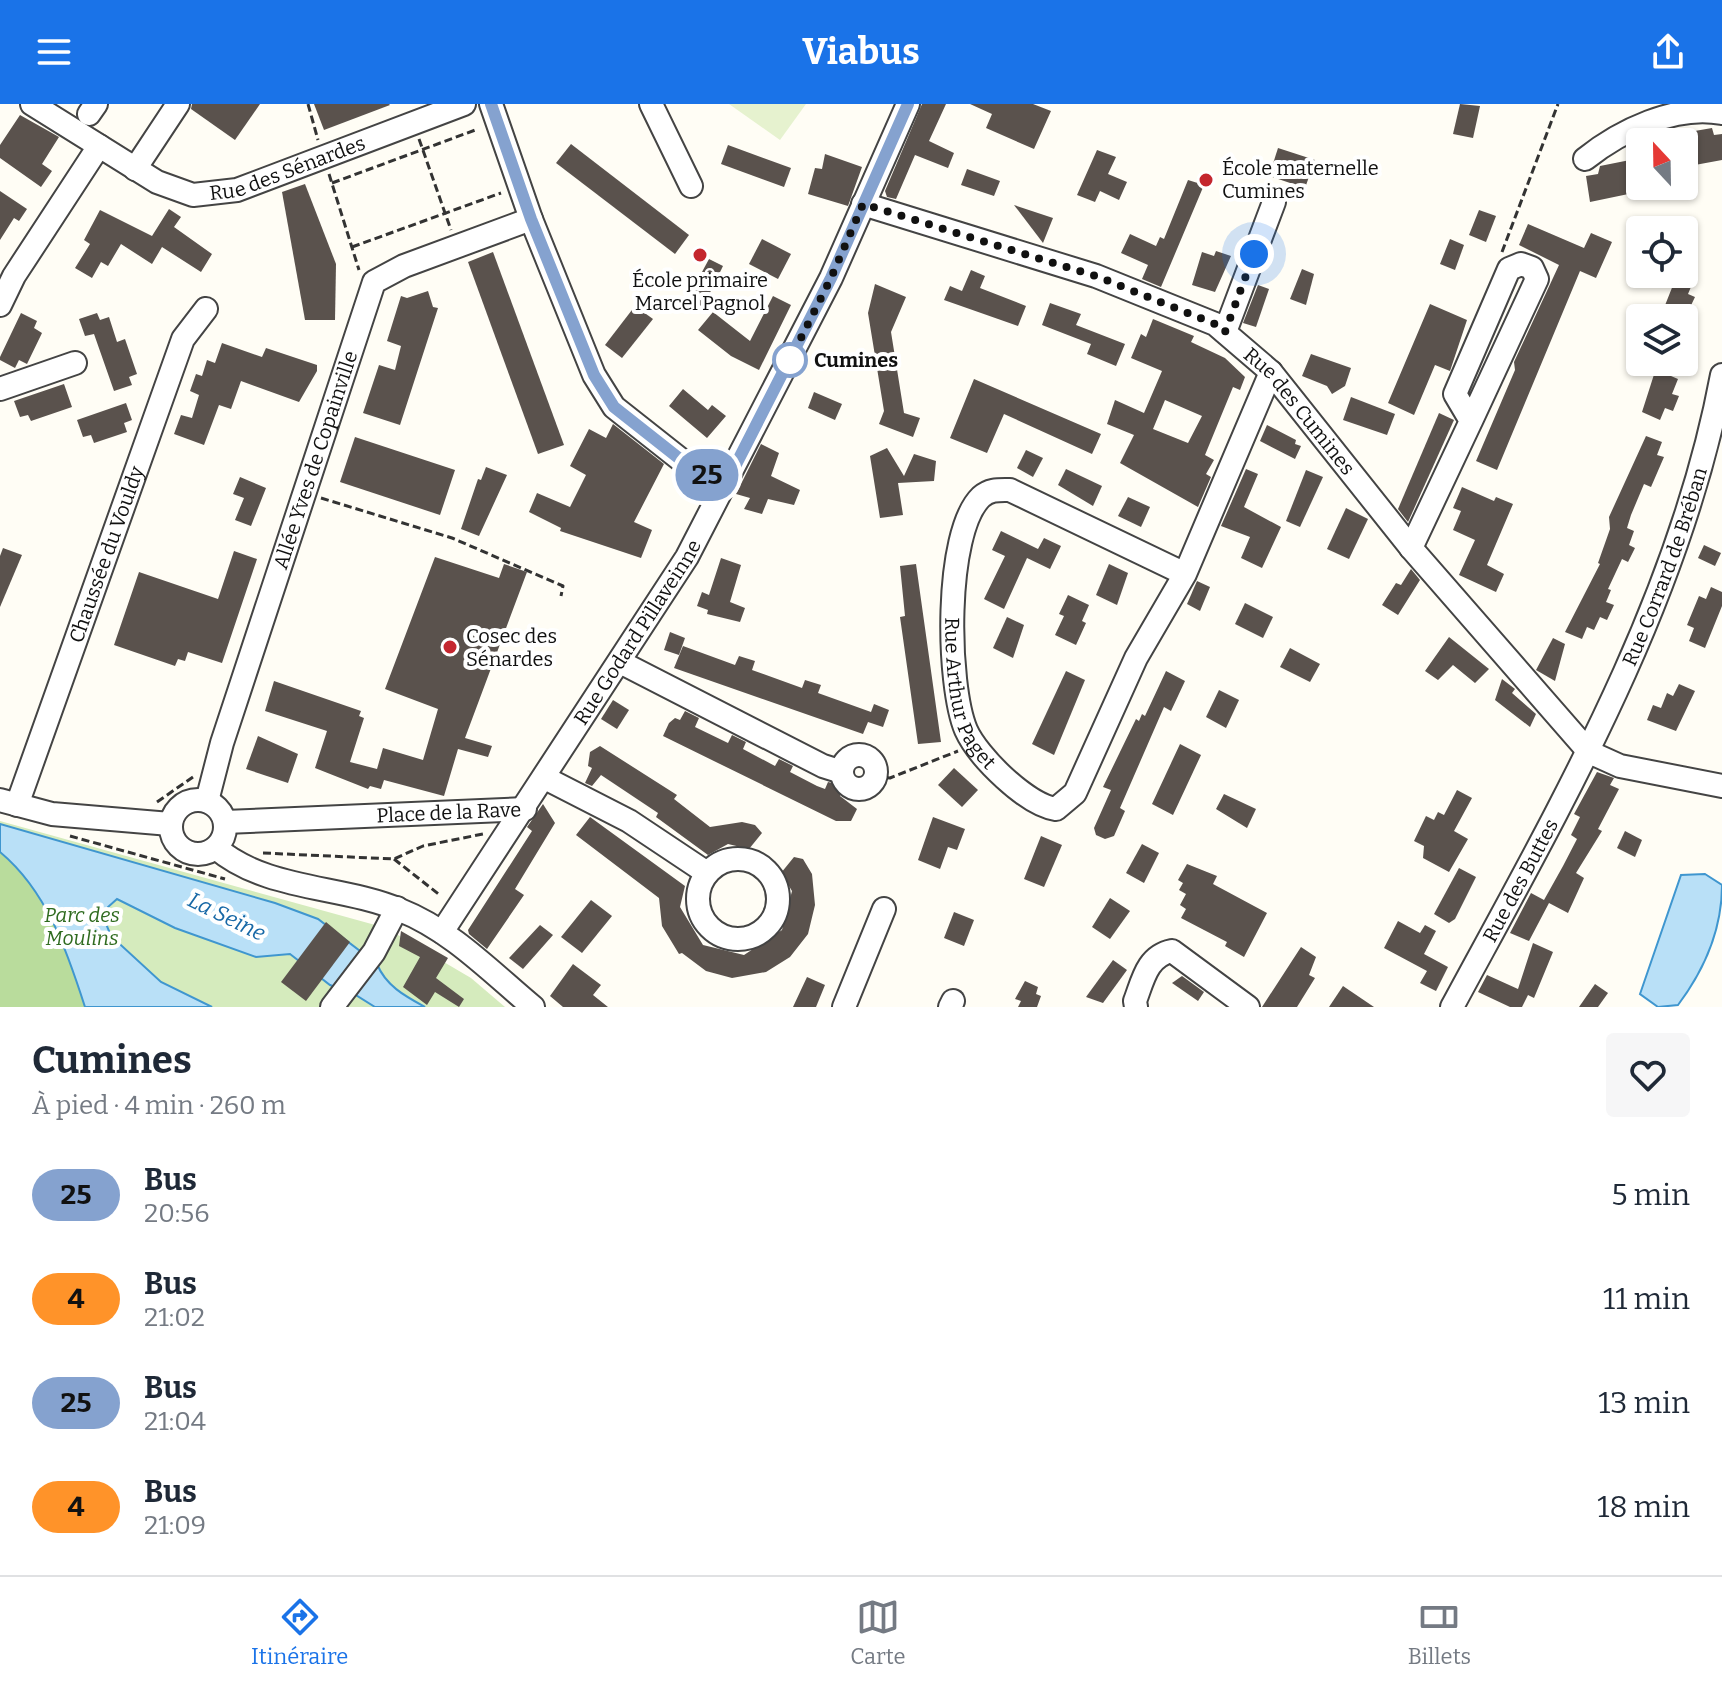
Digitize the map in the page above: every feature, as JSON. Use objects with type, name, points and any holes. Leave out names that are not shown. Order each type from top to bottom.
[{"type":"street","name":"Rue des Sénardes","points":[[32,104],[157,182],[193,195],[237,190],[464,104]]},
{"type":"street","points":[[135,169],[178,104]]},
{"type":"street","points":[[651,104],[691,186]]},
{"type":"street","name":"Rue Godard Pillaveinne","points":[[525,809],[687,557],[831,278],[908,104]]},
{"type":"street","points":[[494,113],[531,219],[594,375],[614,407],[690,467],[726,484]]},
{"type":"street","points":[[1585,159],[1603,144],[1658,119],[1722,113]]},
{"type":"street","points":[[0,305],[14,276],[99,146]]},
{"type":"street","points":[[1225,332],[1274,202]]},
{"type":"street","name":"Rue des Cumines","points":[[863,204],[1096,276],[1215,324],[1271,372],[1411,548],[1589,752]]},
{"type":"street","name":"Allée Yves de Copainville","points":[[207,801],[222,743],[374,282],[404,266],[531,219]]},
{"type":"street","points":[[1411,548],[1471,421],[1455,394],[1509,269]]},
{"type":"street","name":"Chaussée du Vouldy","points":[[170,824],[52,814],[8,803],[183,339],[206,309]]},
{"type":"street","points":[[0,389],[75,363]]},
{"type":"street","name":"Rue Arthur Paget","points":[[1185,574],[1010,490],[993,490],[980,498],[959,539],[951,598],[959,707],[984,758],[1034,802],[1056,809],[1067,803],[1136,658],[1185,574],[1271,372]]},
{"type":"street","name":"Rue Corrard de Bréban","points":[[1589,752],[1689,513],[1722,375]]},
{"type":"street","points":[[620,662],[823,766],[842,772],[850,758],[862,755],[875,765],[875,777]]},
{"type":"street","points":[[1589,752],[1620,766],[1722,786]]},
{"type":"street","name":"Rue des Buttes","points":[[1452,1007],[1589,752]]},
{"type":"street","points":[[545,778],[629,821],[707,873]]},
{"type":"street","points":[[195,799],[207,801],[219,809],[225,822],[225,831],[216,848],[204,854],[191,854],[179,848],[172,837],[170,824],[174,812],[195,799]]},
{"type":"street","name":"Place de la Rave","points":[[225,822],[525,809]]},
{"type":"street","name":"Place de la Rave","points":[[442,932],[525,809]]},
{"type":"street","points":[[216,848],[248,870],[397,908],[442,932],[533,1007]]},
{"type":"street","points":[[337,1001],[374,952],[397,908]]},
{"type":"street","points":[[844,1007],[884,909]]},
{"type":"street","points":[[1136,1007],[1135,1001],[1150,962],[1162,953],[1172,951],[1248,1007]]},
{"type":"path","points":[[308,104],[361,274]]},
{"type":"path","points":[[1509,269],[1501,254],[1558,104]]},
{"type":"path","points":[[332,183],[423,150],[494,113]]},
{"type":"path","points":[[414,123],[457,246]]},
{"type":"path","points":[[352,247],[520,187]]},
{"type":"path","points":[[305,492],[452,538],[563,586],[561,596]]},
{"type":"path","points":[[875,777],[890,778],[975,744]]},
{"type":"path","points":[[144,806],[158,802],[195,776]]},
{"type":"path","points":[[253,851],[362,861],[394,859],[423,846],[490,833]]},
{"type":"path","points":[[394,859],[421,878],[443,898],[443,903]]},
{"type":"green space","points":[[729,104],[806,104],[780,140]]},
{"type":"green space","name":"Parc des Moulins","points":[[0,821],[386,928],[471,978],[505,1007],[0,1007]]},
{"type":"green space","points":[[0,852],[31,885],[43,903],[63,944],[85,1007],[0,1007]]},
{"type":"water","name":"La Seine","points":[[0,824],[275,903],[318,919],[377,964],[397,990],[425,1007],[375,1007],[354,994],[330,985],[290,954],[256,957],[175,928],[117,899],[108,907],[104,919],[111,936],[161,982],[212,1007],[85,1007],[63,944],[43,903],[31,885],[0,852]]},
{"type":"water","points":[[1705,874],[1722,885],[1719,918],[1710,948],[1678,1005],[1658,1007],[1640,994],[1681,875]]},
{"type":"building","points":[[192,104],[260,104],[235,140],[191,109]]},
{"type":"building","points":[[314,104],[389,104],[390,105],[324,130]]},
{"type":"building","points":[[922,104],[946,104],[929,141],[954,153],[948,168],[915,155],[896,199],[887,197],[885,191]]},
{"type":"building","points":[[970,104],[1033,104],[1051,111],[1034,149],[986,128],[992,114]]},
{"type":"building","points":[[1460,104],[1480,106],[1473,138],[1453,134]]},
{"type":"building","points":[[20,115],[59,137],[42,164],[52,171],[41,187],[0,158],[0,145]]},
{"type":"building","points":[[1712,128],[1714,135],[1722,134],[1722,160],[1698,164],[1698,130]]},
{"type":"building","points":[[571,144],[689,235],[675,254],[556,163]]},
{"type":"building","points":[[728,145],[791,168],[784,187],[721,164]]},
{"type":"building","points":[[1278,148],[1315,160],[1305,188],[1269,176]]},
{"type":"building","points":[[1097,150],[1116,157],[1108,174],[1127,182],[1119,200],[1100,191],[1095,202],[1077,195]]},
{"type":"building","points":[[825,154],[862,167],[848,206],[808,194],[815,168],[822,169]]},
{"type":"building","points":[[1626,161],[1626,194],[1590,202],[1586,176],[1598,174],[1600,166]]},
{"type":"building","points":[[967,169],[1000,181],[994,196],[961,185]]},
{"type":"building","points":[[1188,180],[1204,185],[1161,287],[1142,279],[1148,265],[1121,253],[1130,234],[1156,246],[1160,237],[1164,239]]},
{"type":"building","points":[[305,184],[336,264],[335,320],[305,320],[282,192]]},
{"type":"building","points":[[0,191],[27,209],[19,221],[14,218],[0,240]]},
{"type":"building","points":[[1014,205],[1053,218],[1043,243]]},
{"type":"building","points":[[169,209],[181,217],[174,227],[212,254],[201,272],[162,247],[152,264],[121,244],[108,266],[101,262],[92,278],[75,268],[90,244],[84,240],[100,210],[152,236]]},
{"type":"building","points":[[1479,210],[1496,216],[1486,242],[1469,235]]},
{"type":"building","points":[[1528,224],[1584,248],[1591,233],[1612,242],[1596,278],[1580,271],[1497,470],[1476,461],[1515,370],[1514,362],[1559,265],[1519,245]]},
{"type":"building","points":[[762,239],[791,254],[778,279],[749,264]]},
{"type":"building","points":[[1450,239],[1464,245],[1455,270],[1440,264]]},
{"type":"building","points":[[1216,251],[1231,256],[1215,292],[1192,285],[1202,252],[1214,256]]},
{"type":"building","points":[[493,252],[564,445],[538,454],[468,262]]},
{"type":"building","points":[[709,259],[723,266],[703,307],[688,298]]},
{"type":"building","points":[[1302,269],[1314,274],[1306,305],[1290,299]]},
{"type":"building","points":[[971,270],[985,276],[980,288],[1026,306],[1018,326],[944,300],[950,286],[962,291]]},
{"type":"building","points":[[875,284],[906,297],[891,332],[904,413],[920,418],[913,437],[879,424],[884,411],[868,313]]},
{"type":"building","points":[[1258,285],[1269,289],[1256,327],[1243,323]]},
{"type":"building","points":[[1672,288],[1690,288],[1688,294],[1695,297],[1692,304],[1666,304]]},
{"type":"building","points":[[428,291],[433,307],[438,308],[400,425],[363,413],[379,365],[395,370],[401,346],[387,341],[401,296],[407,298]]},
{"type":"building","points":[[773,296],[791,305],[759,370],[731,356],[698,330],[713,312],[750,341]]},
{"type":"building","points":[[1050,303],[1081,314],[1076,325],[1125,344],[1116,366],[1087,354],[1091,344],[1042,325]]},
{"type":"building","points":[[1430,304],[1467,320],[1450,371],[1435,365],[1414,415],[1388,403]]},
{"type":"building","points":[[635,306],[653,319],[622,358],[605,345]]},
{"type":"building","points":[[21,313],[37,321],[34,328],[42,333],[27,364],[19,360],[15,368],[0,360],[0,357]]},
{"type":"building","points":[[97,313],[100,320],[109,317],[117,342],[125,339],[137,374],[129,377],[132,385],[114,391],[94,334],[85,336],[79,319]]},
{"type":"building","points":[[1153,319],[1194,336],[1191,342],[1225,358],[1245,377],[1240,390],[1233,387],[1205,455],[1214,460],[1206,474],[1211,477],[1198,507],[1120,463],[1134,435],[1107,424],[1115,400],[1144,413],[1162,371],[1131,358],[1141,334],[1146,337]],"holes":[[[1165,400],[1202,416],[1188,443],[1153,429]]]},
{"type":"building","points":[[222,343],[262,357],[266,348],[317,365],[317,371],[299,402],[241,381],[231,409],[219,405],[204,445],[174,434],[181,415],[192,418],[199,395],[190,391],[196,374],[202,376],[207,360],[215,363]]},
{"type":"building","points":[[1311,354],[1351,368],[1345,386],[1332,394],[1327,386],[1302,376]]},
{"type":"building","points":[[1654,376],[1678,379],[1672,394],[1679,396],[1673,411],[1665,408],[1660,420],[1642,412]]},
{"type":"building","points":[[974,379],[1101,434],[1092,454],[1004,414],[987,453],[950,438]]},
{"type":"building","points":[[64,384],[72,407],[31,421],[28,415],[20,417],[14,401]]},
{"type":"building","points":[[683,389],[708,410],[712,405],[726,416],[707,438],[669,406]]},
{"type":"building","points":[[814,392],[842,404],[835,420],[808,408]]},
{"type":"building","points":[[1351,397],[1395,414],[1387,435],[1343,420]]},
{"type":"building","points":[[126,403],[132,420],[124,423],[127,432],[94,443],[91,435],[83,437],[77,420]]},
{"type":"building","points":[[1439,413],[1454,420],[1408,522],[1398,509]]},
{"type":"building","points":[[613,424],[664,464],[634,522],[652,530],[641,558],[560,531],[561,528],[529,512],[537,493],[570,507],[586,475],[570,466],[589,429],[606,438]]},
{"type":"building","points":[[1267,425],[1296,440],[1295,444],[1301,446],[1295,459],[1260,441]]},
{"type":"building","points":[[1646,436],[1662,442],[1657,455],[1664,457],[1651,487],[1644,484],[1631,515],[1627,528],[1634,531],[1629,545],[1635,548],[1628,562],[1622,559],[1608,589],[1611,590],[1606,602],[1614,605],[1607,620],[1600,617],[1594,630],[1587,627],[1582,639],[1565,632],[1600,564],[1610,529],[1609,517]]},
{"type":"building","points":[[355,437],[455,470],[440,515],[340,482]]},
{"type":"building","points":[[761,444],[779,453],[771,476],[800,490],[794,505],[768,499],[762,514],[744,509],[750,498],[736,494]]},
{"type":"building","points":[[887,448],[904,476],[914,454],[936,461],[934,481],[898,483],[903,515],[880,518],[870,456]]},
{"type":"building","points":[[1026,450],[1043,458],[1033,477],[1017,468]]},
{"type":"building","points":[[486,467],[507,475],[479,536],[461,529],[478,479],[481,480]]},
{"type":"building","points":[[1066,469],[1102,486],[1093,506],[1058,485]]},
{"type":"building","points":[[1246,469],[1258,474],[1244,507],[1281,527],[1262,568],[1241,558],[1250,537],[1221,526]]},
{"type":"building","points":[[1306,470],[1323,477],[1300,527],[1286,521]]},
{"type":"building","points":[[240,477],[266,488],[251,526],[235,520],[244,498],[233,494]]},
{"type":"building","points":[[1462,487],[1494,501],[1496,497],[1513,504],[1487,565],[1504,574],[1496,592],[1459,575],[1475,540],[1453,530],[1461,511],[1453,508]]},
{"type":"building","points":[[1128,497],[1150,507],[1141,527],[1118,516]]},
{"type":"building","points":[[1346,508],[1368,519],[1349,559],[1327,549]]},
{"type":"building","points":[[1001,531],[1038,549],[1044,538],[1061,546],[1050,569],[1027,558],[1004,609],[984,599],[1005,556],[992,550]]},
{"type":"building","points":[[1704,545],[1721,553],[1715,566],[1698,558]]},
{"type":"building","points":[[3,548],[22,555],[0,607],[0,556]]},
{"type":"building","points":[[234,551],[257,559],[222,663],[188,652],[185,661],[178,659],[175,666],[114,645],[139,572],[218,599]]},
{"type":"building","points":[[435,557],[499,578],[504,564],[527,572],[465,738],[492,746],[488,757],[458,749],[444,796],[384,780],[381,789],[370,786],[368,789],[315,768],[327,731],[265,711],[274,681],[361,711],[359,716],[364,718],[350,762],[377,769],[383,748],[423,760],[438,709],[385,689]]},
{"type":"building","points":[[721,558],[741,565],[730,602],[745,608],[740,622],[707,614],[708,610],[697,606],[702,592],[709,595]]},
{"type":"building","points":[[916,564],[941,742],[918,744],[900,617],[905,616],[900,566]]},
{"type":"building","points":[[1109,564],[1128,573],[1117,605],[1096,595]]},
{"type":"building","points":[[1411,569],[1420,580],[1398,615],[1382,605],[1396,583],[1401,585]]},
{"type":"building","points":[[1197,581],[1210,587],[1200,611],[1187,604]]},
{"type":"building","points":[[1711,587],[1722,592],[1722,606],[1705,648],[1689,641],[1694,628],[1687,625],[1699,596],[1706,599]]},
{"type":"building","points":[[1068,595],[1089,605],[1082,621],[1086,623],[1076,645],[1055,635],[1064,616],[1059,614]]},
{"type":"building","points":[[1245,603],[1273,617],[1263,638],[1235,624]]},
{"type":"building","points":[[1007,617],[1024,625],[1013,658],[993,648]]},
{"type":"building","points":[[670,632],[685,638],[679,655],[664,650]]},
{"type":"building","points":[[1449,637],[1489,669],[1475,683],[1453,665],[1438,680],[1425,671]]},
{"type":"building","points":[[1553,638],[1565,644],[1555,681],[1536,670]]},
{"type":"building","points":[[683,646],[735,665],[739,656],[755,661],[752,670],[802,688],[805,680],[821,685],[818,693],[871,712],[874,704],[889,710],[883,727],[868,722],[863,734],[674,668]]},
{"type":"building","points":[[1290,648],[1320,664],[1310,682],[1280,667]]},
{"type":"building","points":[[1066,671],[1085,680],[1054,755],[1032,744]]},
{"type":"building","points":[[1166,671],[1185,681],[1171,711],[1164,707],[1120,808],[1125,811],[1114,836],[1105,839],[1096,835],[1094,828],[1111,790],[1103,787],[1136,719],[1139,721],[1142,714],[1145,716]]},
{"type":"building","points":[[1502,679],[1515,689],[1512,693],[1536,714],[1530,727],[1495,700]]},
{"type":"building","points":[[1679,684],[1695,691],[1676,731],[1647,720],[1653,705],[1661,708],[1667,693],[1673,696]]},
{"type":"building","points":[[1219,690],[1239,700],[1226,728],[1206,717]]},
{"type":"building","points":[[613,700],[629,710],[617,729],[601,719]]},
{"type":"building","points":[[685,711],[699,718],[695,727],[728,743],[732,735],[746,742],[743,749],[775,766],[779,759],[793,766],[790,772],[817,786],[825,789],[828,782],[845,786],[840,796],[857,809],[851,821],[836,821],[663,736],[669,723],[675,718],[680,720]]},
{"type":"building","points":[[258,736],[298,754],[288,783],[246,769]]},
{"type":"building","points":[[1180,744],[1201,755],[1173,815],[1152,804]]},
{"type":"building","points":[[600,746],[677,795],[674,799],[710,827],[742,822],[755,825],[762,833],[749,849],[728,844],[708,855],[656,817],[658,813],[601,775],[592,786],[585,783],[592,768],[588,766],[590,752]]},
{"type":"building","points":[[954,768],[978,790],[962,807],[938,785]]},
{"type":"building","points":[[1597,772],[1614,778],[1610,785],[1619,789],[1598,829],[1602,831],[1576,873],[1584,878],[1568,913],[1549,903],[1529,941],[1510,933],[1531,893],[1544,900],[1563,866],[1577,839],[1571,835],[1580,817],[1574,814]]},
{"type":"building","points":[[1457,790],[1472,798],[1454,831],[1468,839],[1449,872],[1423,858],[1424,846],[1414,841],[1426,816],[1434,820],[1438,812],[1444,815]]},
{"type":"building","points":[[1224,794],[1256,809],[1247,828],[1216,809]]},
{"type":"building","points":[[543,804],[555,823],[515,889],[524,895],[487,949],[468,930],[532,831],[527,827]]},
{"type":"building","points":[[590,817],[685,886],[680,907],[703,945],[744,955],[782,930],[792,891],[781,873],[794,857],[803,859],[812,874],[815,905],[808,934],[790,957],[766,972],[732,978],[706,971],[682,953],[679,954],[662,926],[659,898],[576,835]]},
{"type":"building","points":[[933,817],[965,829],[957,850],[948,847],[940,869],[918,860]]},
{"type":"building","points":[[1625,831],[1642,840],[1635,857],[1617,848]]},
{"type":"building","points":[[1041,836],[1062,845],[1044,887],[1024,879]]},
{"type":"building","points":[[1142,844],[1159,853],[1144,883],[1126,873]]},
{"type":"building","points":[[1187,864],[1217,876],[1213,884],[1267,913],[1244,957],[1225,946],[1227,942],[1181,918],[1186,909],[1180,905],[1186,894],[1179,890],[1183,883],[1178,880]]},
{"type":"building","points":[[1459,868],[1476,877],[1455,919],[1449,923],[1434,914]]},
{"type":"building","points":[[1110,898],[1130,911],[1110,939],[1092,927]]},
{"type":"building","points":[[591,900],[612,916],[582,953],[561,937]]},
{"type":"building","points":[[954,912],[974,920],[964,946],[944,938]]},
{"type":"building","points":[[1398,921],[1420,933],[1425,925],[1436,931],[1424,954],[1448,967],[1436,991],[1420,983],[1427,971],[1384,948]]},
{"type":"building","points":[[326,922],[350,942],[306,1001],[281,982]]},
{"type":"building","points":[[540,925],[553,935],[523,969],[509,958]]},
{"type":"building","points":[[401,931],[448,958],[436,978],[464,999],[459,1007],[435,992],[427,1005],[403,987],[420,957],[399,946]]},
{"type":"building","points":[[1533,943],[1553,952],[1534,998],[1528,995],[1522,1007],[1510,1007],[1478,992],[1487,975],[1518,989]]},
{"type":"building","points":[[1301,947],[1316,957],[1309,975],[1315,978],[1297,1007],[1262,1007]]},
{"type":"building","points":[[1113,960],[1127,970],[1103,1003],[1086,997]]},
{"type":"building","points":[[573,964],[601,985],[593,995],[608,1007],[563,1007],[550,996]]},
{"type":"building","points":[[1182,976],[1204,992],[1198,1001],[1172,983]]},
{"type":"building","points":[[807,977],[825,985],[816,1007],[793,1007]]},
{"type":"building","points":[[1025,981],[1038,987],[1036,994],[1041,996],[1037,1007],[1018,1007],[1021,1001],[1015,999]]},
{"type":"building","points":[[1595,984],[1608,993],[1598,1007],[1579,1007]]},
{"type":"building","points":[[1343,986],[1374,1007],[1329,1007]]},
{"type":"bus line","name":"25","points":[[491,104],[531,219],[594,375],[614,407],[690,467],[726,484],[831,278],[908,104]]},
{"type":"place","name":"École maternelle Cumines","points":[[1206,180]]},
{"type":"place","name":"École primaire Marcel Pagnol","points":[[700,255]]},
{"type":"place","name":"Cumines","points":[[790,360]]},
{"type":"place","name":"Cosec des Sénardes","points":[[450,647]]},
{"type":"route","points":[[790,360],[786,368],[831,278],[863,204],[1096,276],[1215,324],[1225,332],[1254,254]]}]
